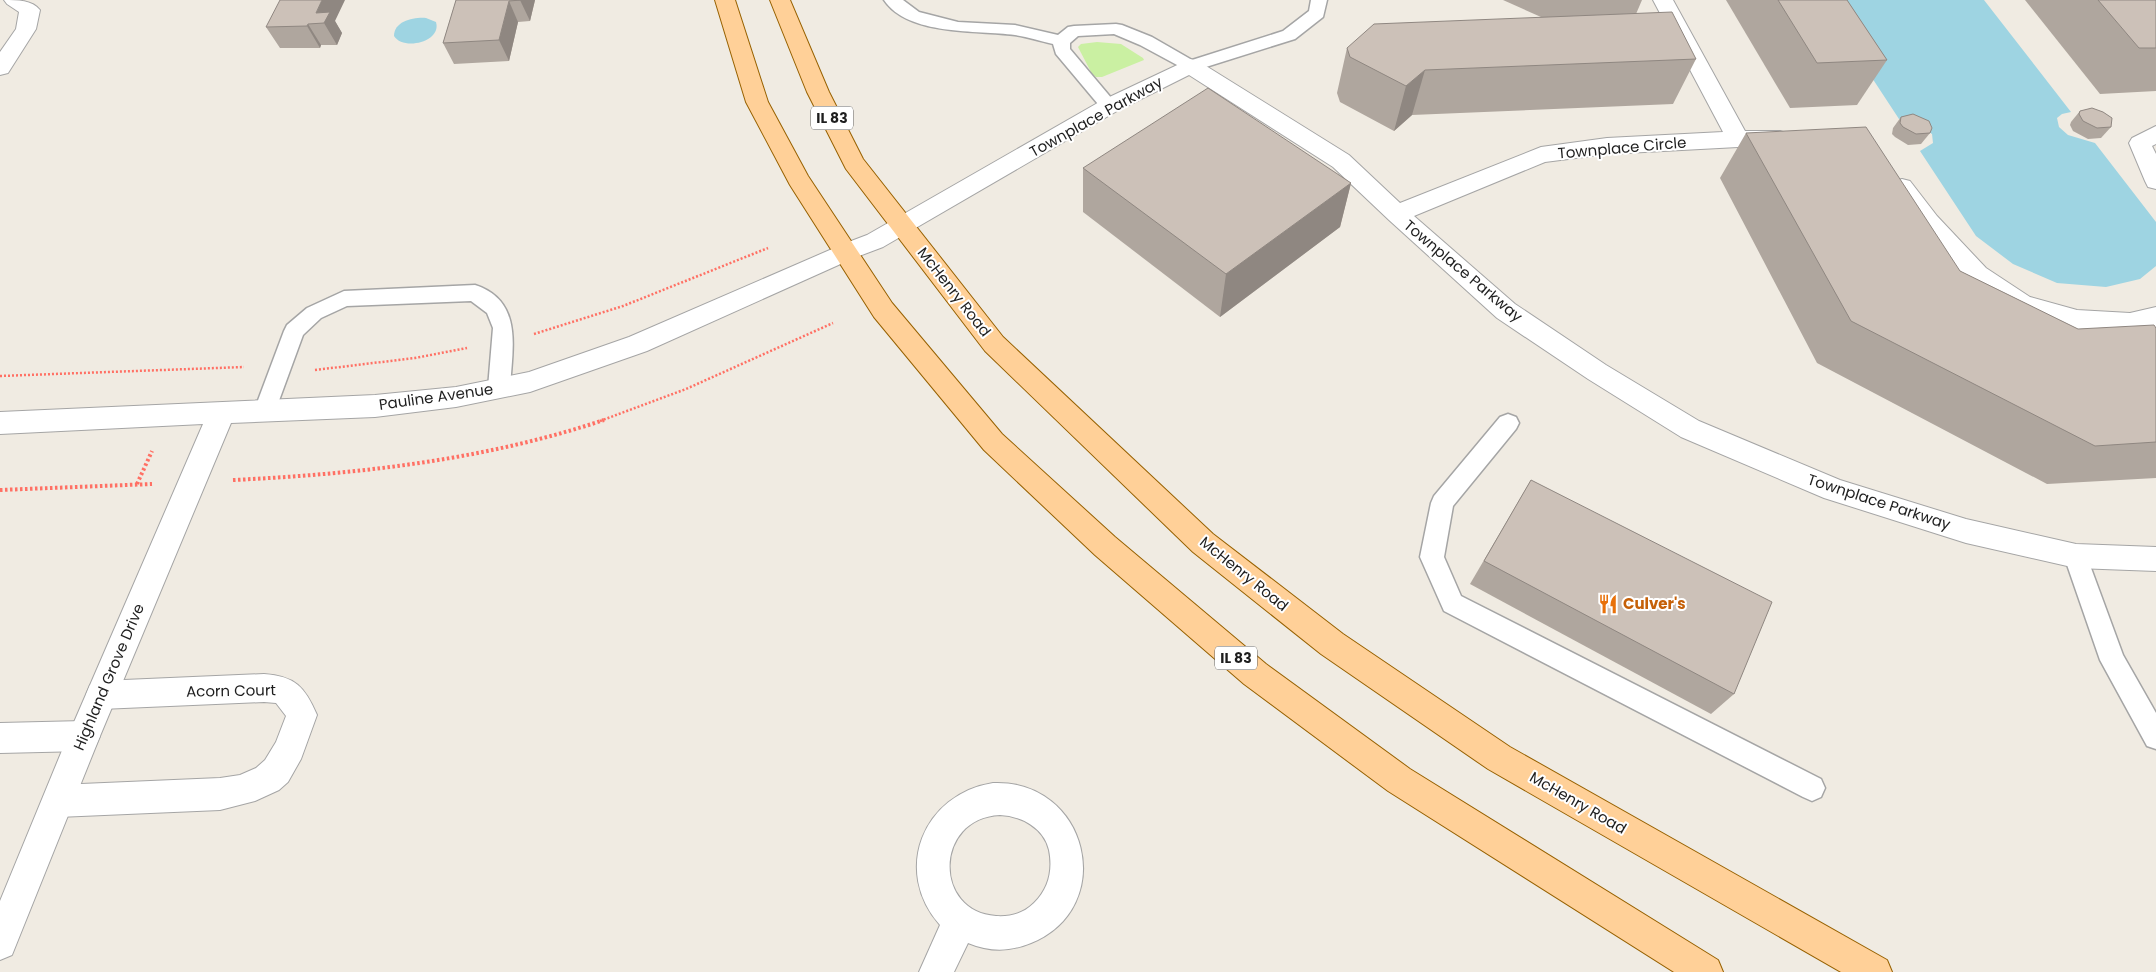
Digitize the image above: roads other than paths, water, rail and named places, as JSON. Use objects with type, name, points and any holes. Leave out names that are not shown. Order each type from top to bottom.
[{"type":"main road","name":"IL 83","points":[[725,0],[757,102],[798,179],[883,310],[993,442],[1105,546],[1254,674],[1399,780],[1706,972]]},
{"type":"main road","name":"McHenry Road","points":[[780,0],[818,92],[854,163],[994,344],[1203,542],[1332,644],[1499,758],[1751,903],[1876,972]]},
{"type":"street","points":[[0,68],[26,29],[30,10],[14,0]]},
{"type":"street","points":[[1663,0],[1738,139]]},
{"type":"street","name":"Townplace Parkway","points":[[846,252],[875,241],[1109,106],[1190,66],[1341,160],[1397,214],[1506,311],[1596,372],[1690,429],[1834,490],[1966,531],[2076,556],[2156,559]]},
{"type":"street","points":[[2156,134],[2140,143],[2156,181]]},
{"type":"street","name":"Townplace Circle","points":[[1397,214],[1541,155],[1607,146],[1738,139],[1804,141]]},
{"type":"street","points":[[1884,169],[1892,174],[1929,222],[1977,274],[2022,304],[2077,320],[2130,323],[2156,317]]},
{"type":"street","name":"Pauline Avenue","points":[[0,423],[375,406],[456,397],[530,382],[638,344],[846,252]]},
{"type":"street","points":[[2130,323],[2146,346]]},
{"type":"street","name":"Highland Grove Drive","points":[[0,943],[101,695],[222,412]]},
{"type":"street","name":"Acorn Court","points":[[58,801],[220,794],[246,791],[272,778],[287,758],[302,715],[294,700],[282,689],[264,688],[101,695]]},
{"type":"street","points":[[0,738],[84,736]]},
{"type":"street","points":[[1008,798],[1029,803],[1046,814],[1059,832],[1067,852],[1067,875],[1060,896],[1046,915],[1026,928],[1004,934],[980,932],[960,922],[944,906],[935,885],[932,863],[938,842],[950,823],[967,808],[986,800],[1008,798]]},
{"type":"street","points":[[936,972],[960,922]]},
{"type":"lane","points":[[892,0],[913,16],[949,25],[1015,30],[1061,41]]},
{"type":"lane","points":[[1061,41],[1074,31],[1116,29],[1146,41],[1190,66],[1289,36],[1317,13],[1319,0]]},
{"type":"lane","points":[[1061,41],[1062,50],[1109,106]]},
{"type":"lane","points":[[265,411],[294,330],[314,313],[344,299],[475,293],[496,309],[503,328],[499,388]]},
{"type":"lane","points":[[1508,423],[1442,503],[1432,557],[1452,603],[1812,788]]},
{"type":"lane","points":[[2076,556],[2112,660],[2156,737]]},
{"type":"water","points":[[1821,0],[1984,0],[2071,112],[2062,114],[2057,118],[2059,127],[2068,135],[2095,143],[2156,222],[2156,266],[2140,279],[2106,287],[2057,283],[2013,264],[1976,236],[1920,151],[1933,143],[1932,134],[1911,121],[1899,119]]},
{"type":"water","points":[[416,18],[426,18],[436,22],[436,29],[428,39],[421,42],[405,43],[399,41],[394,36],[397,27],[401,23]]},
{"type":"place","name":"Culver's","points":[[1608,604]]}]
